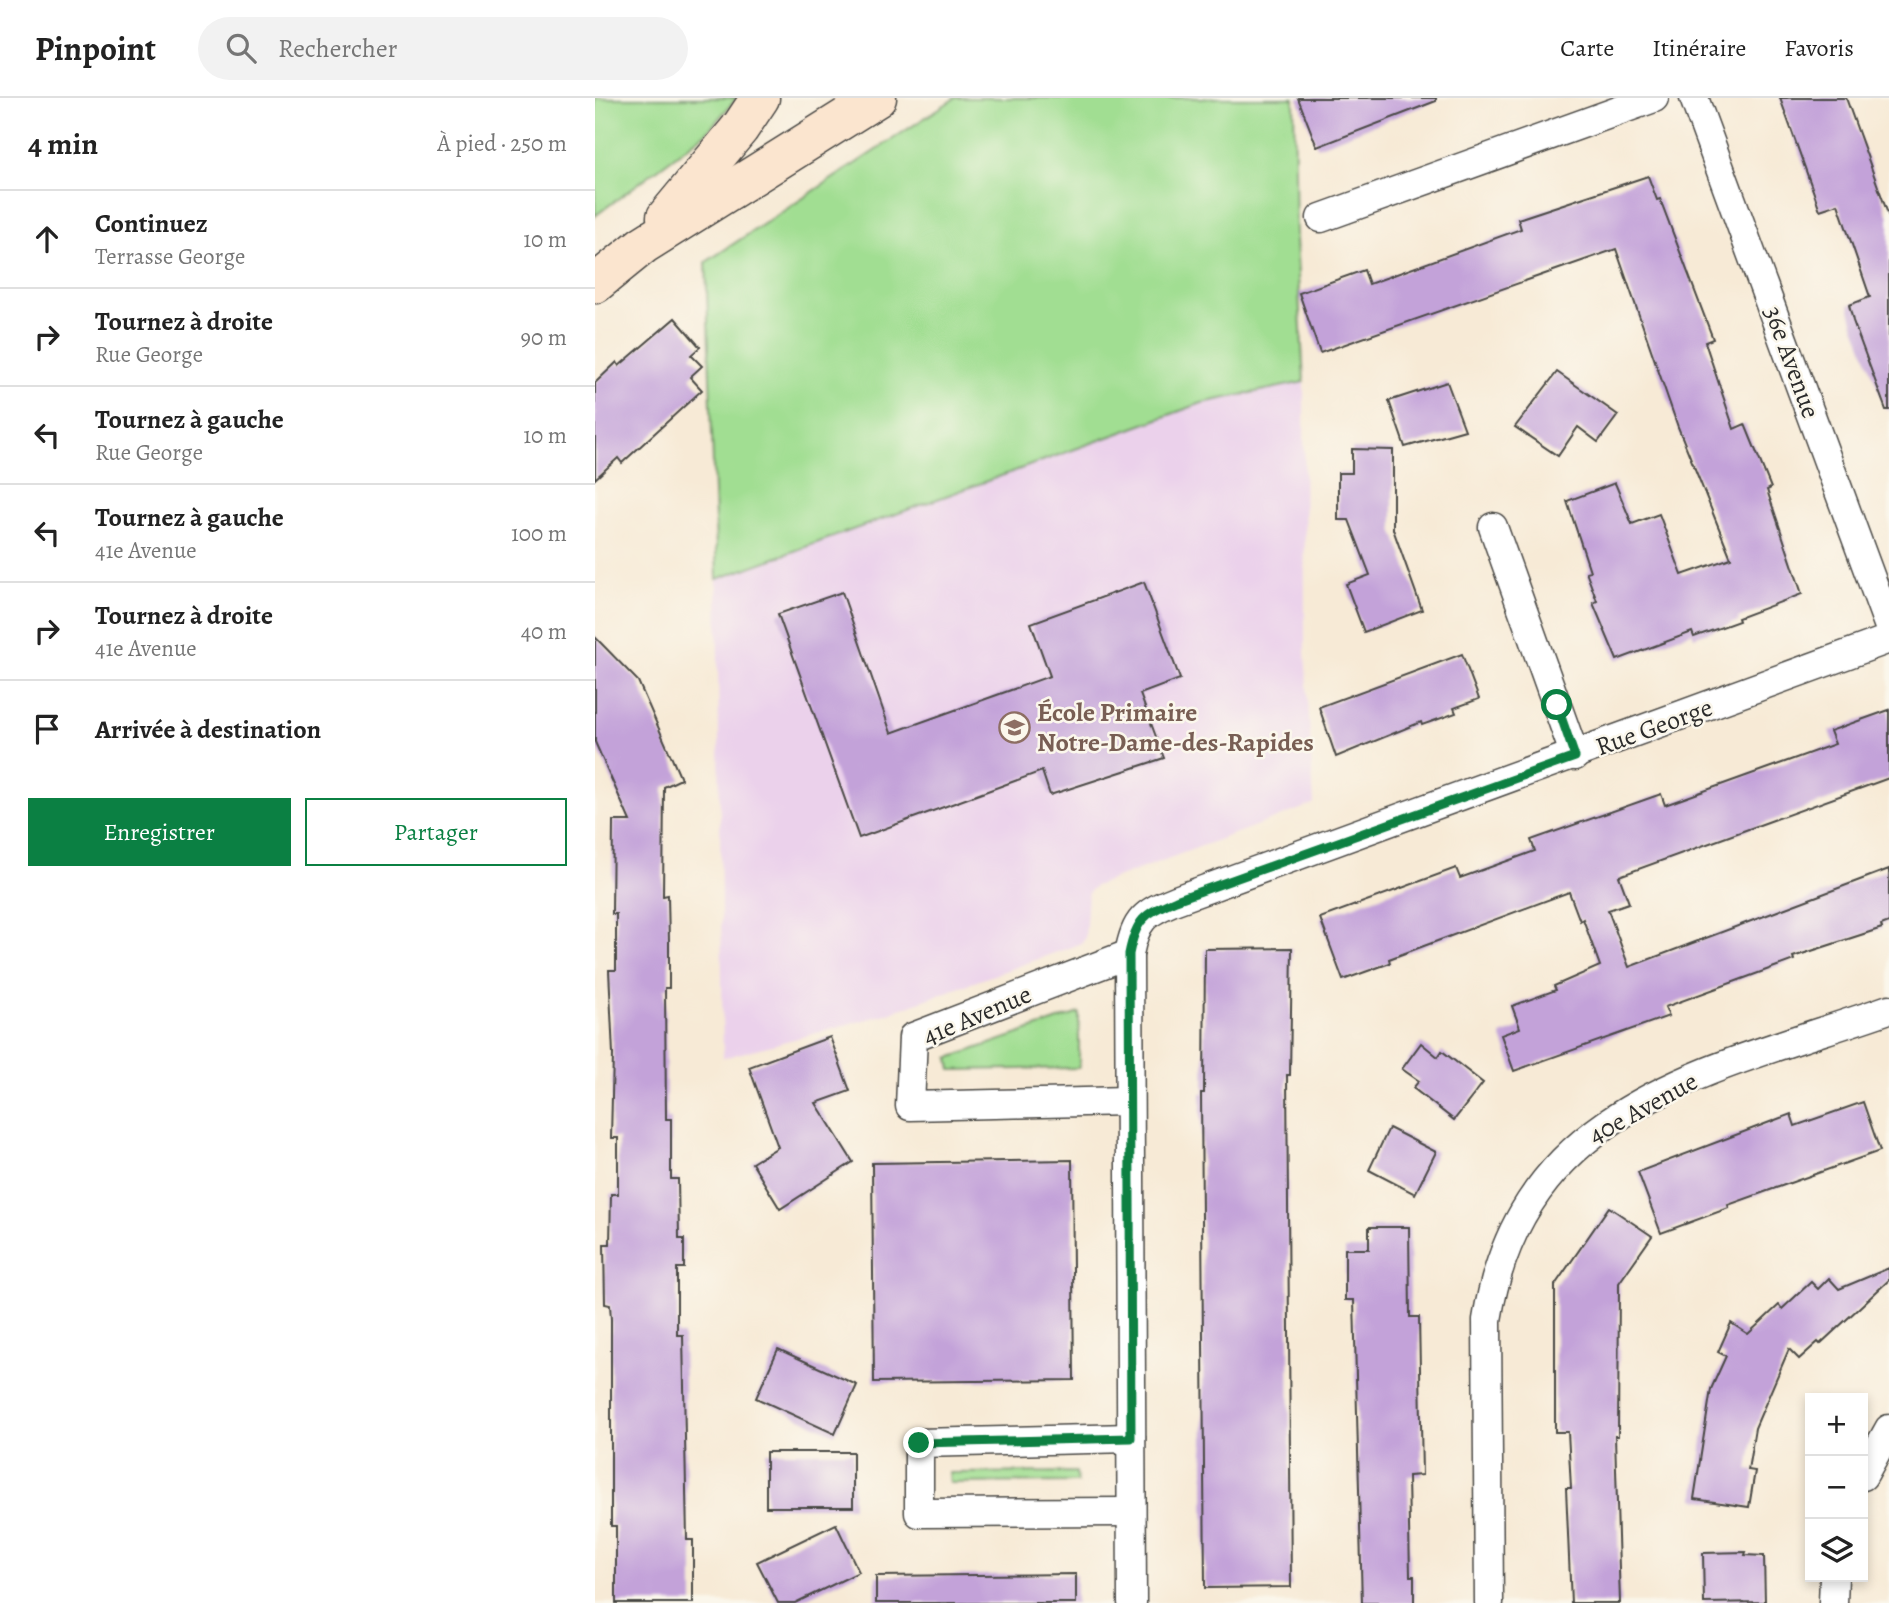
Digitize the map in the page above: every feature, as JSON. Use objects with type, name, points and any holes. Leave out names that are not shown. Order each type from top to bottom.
[{"type":"main road","points":[[643,245],[740,128],[759,98]]},
{"type":"main road","points":[[595,284],[643,245],[877,98]]},
{"type":"street","points":[[1321,218],[1654,98]]},
{"type":"street","name":"36e Avenue","points":[[1694,98],[1889,627]]},
{"type":"street","points":[[1493,527],[1575,757]]},
{"type":"street","name":"Rue George","points":[[1129,954],[1134,931],[1141,919],[1151,910],[1575,757],[1889,639]]},
{"type":"street","points":[[1129,954],[1132,1603]]},
{"type":"street","name":"41e Avenue","points":[[1128,1101],[910,1106],[913,1037],[1129,954]]},
{"type":"street","name":"40e Avenue","points":[[1489,1603],[1487,1320],[1501,1259],[1532,1197],[1582,1140],[1613,1118],[1673,1085],[1889,1009]]},
{"type":"street","points":[[1868,1467],[1889,1429]]},
{"type":"street","points":[[1131,1438],[919,1443],[919,1513],[1131,1512]]},
{"type":"street","points":[[1833,1582],[1833,1603]]},
{"type":"shaded area","name":"École Primaire Notre-Dame-des-Rapides","points":[[1304,382],[1305,651],[1314,804],[1095,886],[1088,893],[1085,938],[1082,943],[883,1015],[723,1058],[717,579],[1202,403]]},
{"type":"green space","points":[[595,98],[737,98],[707,132],[595,216]]},
{"type":"green space","points":[[955,98],[1294,98],[1296,239],[1304,382],[1202,403],[717,579],[706,262]]},
{"type":"green space","points":[[1079,1013],[1079,1068],[951,1070],[949,1058]]},
{"type":"green space","points":[[1076,1472],[1077,1482],[950,1483],[949,1473]]},
{"type":"building","points":[[1298,98],[1436,98],[1436,101],[1317,147]]},
{"type":"building","points":[[1780,98],[1846,98],[1889,217],[1889,410],[1886,410],[1849,305],[1870,297],[1838,204],[1820,210]]},
{"type":"building","points":[[1648,176],[1657,200],[1660,199],[1713,339],[1705,342],[1734,429],[1745,424],[1771,488],[1767,490],[1802,594],[1738,618],[1739,621],[1694,637],[1692,632],[1617,660],[1593,603],[1597,601],[1586,572],[1590,571],[1567,501],[1615,483],[1632,524],[1659,514],[1682,575],[1731,558],[1678,427],[1616,249],[1320,353],[1299,293],[1364,270],[1369,284],[1521,229],[1518,219]]},
{"type":"building","points":[[675,318],[700,347],[691,355],[702,366],[690,377],[702,390],[622,463],[618,458],[595,479],[595,383],[617,362],[619,366]]},
{"type":"building","points":[[1557,372],[1618,415],[1598,442],[1578,427],[1558,456],[1515,427]]},
{"type":"building","points":[[1447,382],[1465,430],[1405,447],[1389,401]]},
{"type":"building","points":[[1352,449],[1393,450],[1393,529],[1422,610],[1364,632],[1346,584],[1370,575],[1349,520],[1338,520],[1338,473],[1352,473]]},
{"type":"building","points":[[1144,582],[1180,679],[1140,694],[1164,758],[1050,795],[1042,771],[859,838],[778,614],[842,592],[891,733],[1050,676],[1031,623]]},
{"type":"building","points":[[595,637],[638,681],[681,779],[664,787],[663,896],[668,895],[669,942],[669,988],[665,988],[666,1119],[671,1119],[671,1179],[678,1179],[679,1239],[684,1239],[684,1268],[677,1268],[677,1335],[683,1335],[687,1540],[693,1540],[693,1603],[616,1603],[616,1526],[611,1526],[611,1319],[610,1305],[605,1304],[604,1244],[610,1244],[611,1194],[618,1194],[618,1138],[611,1138],[613,1054],[609,970],[616,970],[616,914],[612,914],[613,821],[630,821],[595,742]]},
{"type":"building","points":[[1462,654],[1479,699],[1454,708],[1456,713],[1422,725],[1421,722],[1336,757],[1319,707]]},
{"type":"building","points":[[1889,710],[1889,778],[1619,876],[1629,903],[1608,910],[1629,967],[1889,869],[1889,922],[1881,925],[1882,928],[1793,957],[1794,960],[1665,1007],[1669,1016],[1514,1071],[1501,1035],[1520,1028],[1512,1006],[1556,990],[1554,986],[1600,966],[1583,919],[1580,921],[1569,892],[1389,959],[1390,963],[1343,980],[1320,918],[1456,868],[1460,878],[1535,851],[1531,840],[1661,794],[1665,805],[1835,744],[1830,731]]},
{"type":"building","points":[[1292,948],[1290,1075],[1287,1075],[1291,1587],[1205,1588],[1201,1093],[1204,1093],[1205,949]]},
{"type":"building","points":[[830,1037],[850,1091],[816,1103],[853,1162],[780,1209],[752,1163],[778,1147],[749,1067]]},
{"type":"building","points":[[1421,1043],[1438,1057],[1442,1051],[1483,1083],[1454,1120],[1413,1088],[1419,1081],[1402,1069]]},
{"type":"building","points":[[1863,1102],[1880,1151],[1728,1205],[1729,1208],[1661,1233],[1638,1172],[1791,1114],[1795,1126]]},
{"type":"building","points":[[1389,1128],[1436,1152],[1415,1194],[1369,1170]]},
{"type":"building","points":[[1072,1160],[1074,1380],[874,1382],[872,1163]]},
{"type":"building","points":[[1609,1207],[1652,1236],[1619,1283],[1618,1436],[1615,1436],[1620,1603],[1571,1603],[1566,1488],[1571,1488],[1568,1432],[1555,1432],[1555,1285]]},
{"type":"building","points":[[1369,1227],[1409,1227],[1410,1317],[1419,1317],[1422,1475],[1408,1476],[1410,1576],[1414,1576],[1414,1603],[1362,1603],[1354,1300],[1345,1300],[1345,1249],[1369,1249]]},
{"type":"building","points":[[1889,1268],[1889,1280],[1820,1344],[1818,1342],[1799,1359],[1789,1349],[1755,1428],[1748,1470],[1755,1471],[1749,1507],[1694,1499],[1711,1389],[1726,1356],[1718,1352],[1731,1323],[1748,1334],[1779,1305],[1782,1309],[1811,1282],[1818,1289],[1829,1278],[1839,1289]]},
{"type":"building","points":[[778,1349],[857,1385],[835,1434],[756,1398]]},
{"type":"building","points":[[766,1452],[853,1452],[853,1507],[766,1507]]},
{"type":"building","points":[[836,1524],[859,1572],[795,1603],[778,1603],[757,1562]]},
{"type":"building","points":[[1746,1552],[1745,1555],[1764,1556],[1765,1602],[1704,1603],[1703,1553]]},
{"type":"building","points":[[1076,1574],[1076,1603],[876,1603],[876,1576]]},
{"type":"place","name":"École Primaire Notre-Dame-des-Rapides","points":[[1014,727]]},
{"type":"route","points":[[919,1443],[1131,1438],[1129,954],[1134,931],[1141,919],[1151,910],[1176,900],[1575,757],[1557,705]]}]
